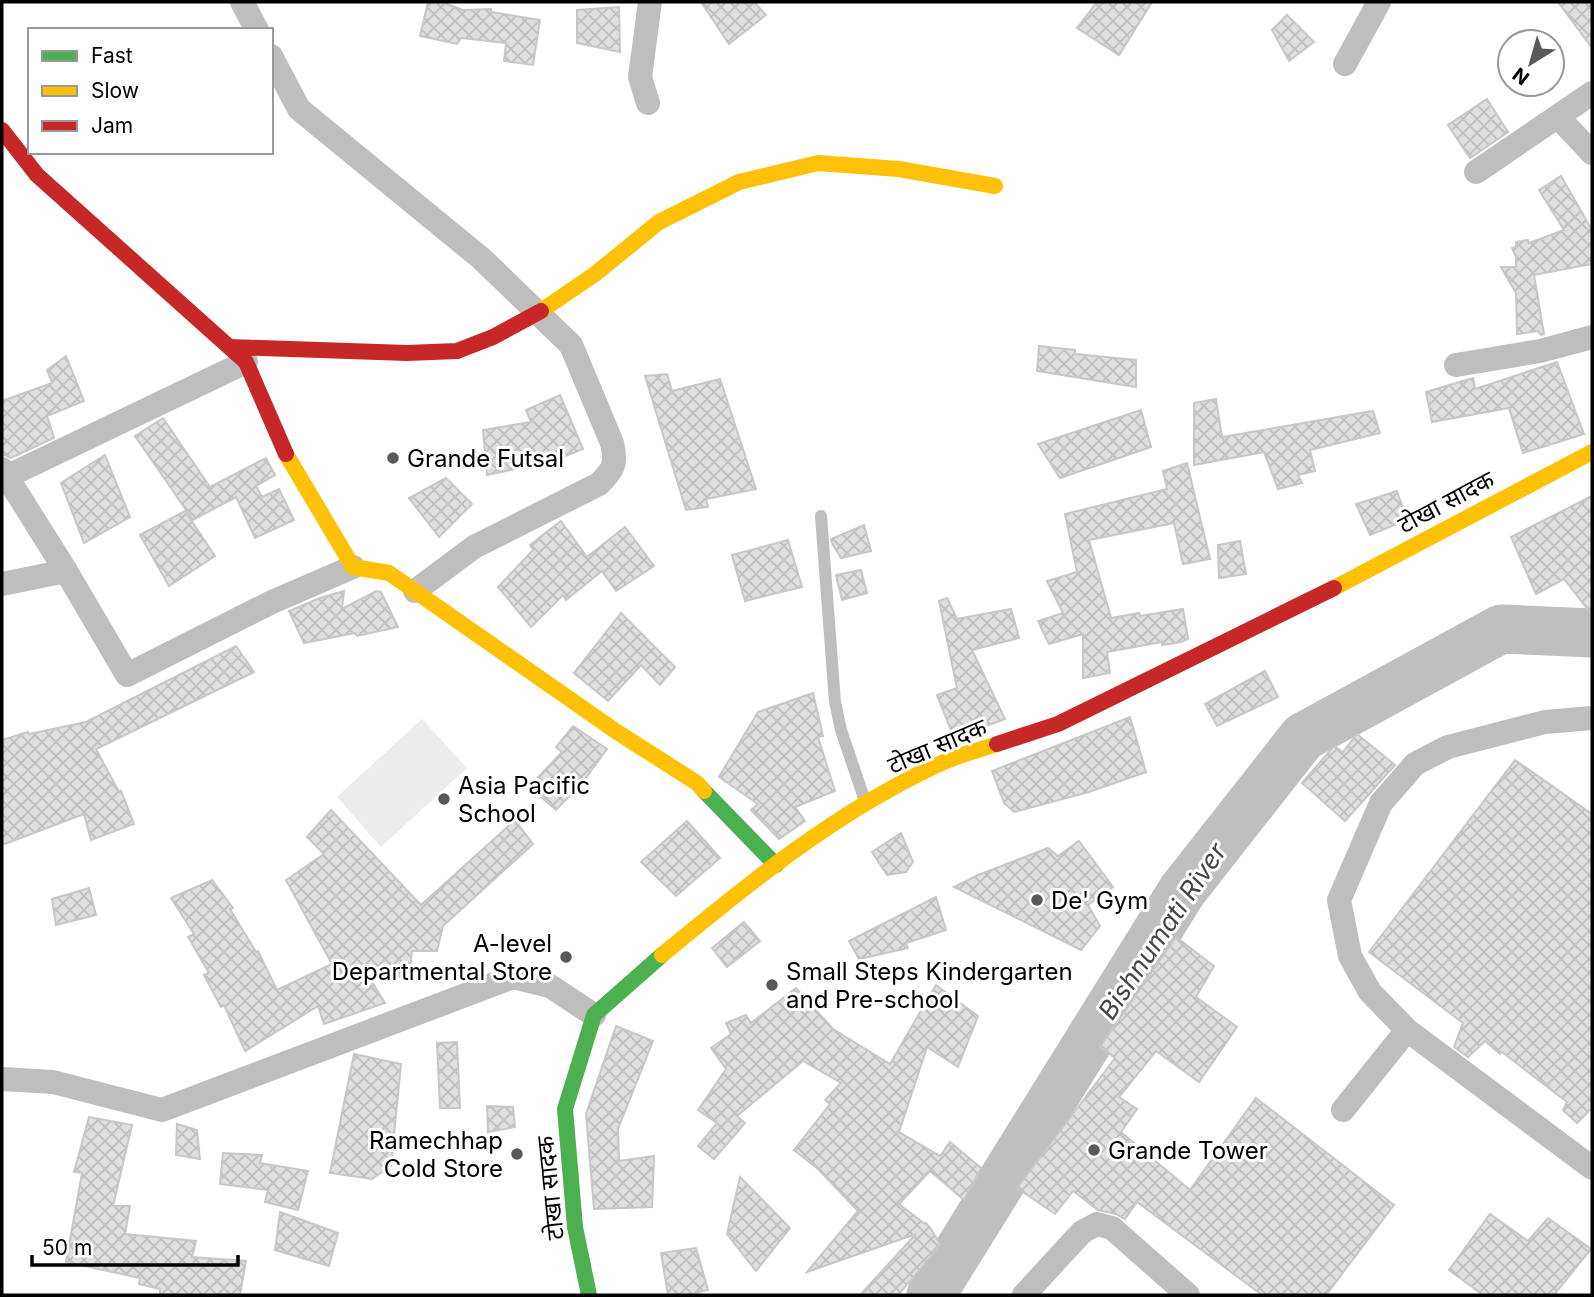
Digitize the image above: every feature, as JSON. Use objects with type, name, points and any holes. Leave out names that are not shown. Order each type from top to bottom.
[{"type":"street","points":[[242,2],[256,28]]},
{"type":"street","points":[[648,103],[640,77],[650,2]]},
{"type":"street","points":[[1345,64],[1379,2]]},
{"type":"street","points":[[273,60],[299,109],[482,259],[571,345],[612,443],[615,455],[613,471],[599,484],[474,547],[415,591]]},
{"type":"street","points":[[1476,172],[1592,93]]},
{"type":"street","points":[[1558,117],[1592,153]]},
{"type":"street","points":[[2,130],[37,174],[238,354],[290,461],[353,567]]},
{"type":"street","points":[[776,865],[697,783],[617,732],[389,573],[353,567],[272,601],[127,675],[66,571],[3,473],[238,354],[457,351],[493,337],[538,313],[595,274],[659,222],[739,182],[818,163],[899,169],[995,186]]},
{"type":"street","points":[[1456,365],[1540,351],[1592,337]]},
{"type":"street","name":"टोखा सादक","points":[[589,1295],[575,1227],[565,1109],[594,1015],[629,982],[750,882],[866,804],[947,761],[1058,724],[1166,672],[1345,583],[1592,452]]},
{"type":"street","points":[[2,584],[66,571]]},
{"type":"street","points":[[1592,718],[1545,722],[1448,747],[1415,764],[1381,803],[1339,900],[1350,956],[1370,992],[1407,1030],[1592,1168]]},
{"type":"street","points":[[2,1079],[54,1082],[162,1110],[513,977],[550,986],[594,1015]]},
{"type":"street","points":[[1343,1110],[1407,1030]]},
{"type":"street","points":[[1024,1295],[1082,1232],[1097,1224],[1112,1228],[1188,1295]]},
{"type":"lane","points":[[821,516],[835,702],[841,730],[866,804]]},
{"type":"shaded area","points":[[422,719],[467,768],[381,847],[337,797]]},
{"type":"building","points":[[428,2],[442,2],[463,10],[491,9],[491,12],[540,20],[533,65],[504,61],[506,43],[461,38],[457,44],[420,36]]},
{"type":"building","points":[[701,2],[754,2],[766,15],[729,44]]},
{"type":"building","points":[[1097,2],[1152,2],[1119,55],[1077,28]]},
{"type":"building","points":[[1558,2],[1592,2],[1592,48]]},
{"type":"building","points":[[619,7],[620,52],[577,43],[577,10]]},
{"type":"building","points":[[1287,15],[1314,42],[1289,61],[1272,30]]},
{"type":"building","points":[[1487,99],[1508,132],[1470,158],[1448,125]]},
{"type":"building","points":[[1561,176],[1592,230],[1592,264],[1534,275],[1544,334],[1541,335],[1538,331],[1517,334],[1516,293],[1501,267],[1516,267],[1512,248],[1516,247],[1516,242],[1528,240],[1529,243],[1564,230],[1539,190]]},
{"type":"building","points":[[1039,346],[1075,350],[1075,354],[1136,360],[1136,387],[1037,371]]},
{"type":"building","points":[[66,356],[84,401],[47,416],[54,438],[11,458],[4,455],[2,401],[52,383],[47,370]]},
{"type":"building","points":[[1557,362],[1584,434],[1523,453],[1509,408],[1432,422],[1426,392],[1473,378],[1475,389]]},
{"type":"building","points":[[667,374],[672,391],[720,379],[756,489],[706,499],[708,507],[686,510],[645,376]]},
{"type":"building","points":[[560,395],[583,449],[553,461],[487,475],[483,430],[531,422],[526,410]]},
{"type":"building","points":[[1216,399],[1222,437],[1373,411],[1380,433],[1310,450],[1315,471],[1298,475],[1302,483],[1278,489],[1264,452],[1194,465],[1194,403]]},
{"type":"building","points":[[1141,410],[1151,447],[1060,478],[1038,444]]},
{"type":"building","points":[[163,418],[210,487],[266,458],[275,475],[256,486],[262,497],[279,489],[294,520],[255,538],[236,497],[193,520],[135,436]]},
{"type":"building","points":[[105,455],[130,517],[84,543],[61,483]]},
{"type":"building","points":[[1187,463],[1210,559],[1183,564],[1174,523],[1089,540],[1111,618],[1183,609],[1188,639],[1107,652],[1110,673],[1083,678],[1083,634],[1049,644],[1038,621],[1063,613],[1047,581],[1077,572],[1065,514],[1167,489],[1163,471]]},
{"type":"building","points":[[446,478],[472,504],[439,537],[409,498]]},
{"type":"building","points":[[1397,491],[1407,520],[1370,535],[1356,504]]},
{"type":"building","points":[[1592,496],[1592,615],[1564,579],[1536,594],[1511,537]]},
{"type":"building","points":[[185,511],[215,556],[169,586],[140,535]]},
{"type":"building","points":[[561,521],[587,557],[625,527],[654,566],[616,591],[602,571],[566,600],[563,595],[531,627],[498,587],[533,550],[530,545]]},
{"type":"building","points":[[864,525],[871,551],[841,558],[831,539]]},
{"type":"building","points":[[788,540],[802,587],[745,601],[732,555]]},
{"type":"building","points":[[1240,541],[1246,574],[1219,578],[1218,545]]},
{"type":"building","points":[[861,570],[867,593],[842,600],[836,575]]},
{"type":"building","points":[[344,591],[342,609],[376,591],[381,592],[398,627],[304,643],[289,611]]},
{"type":"building","points":[[947,598],[957,619],[1011,609],[1019,638],[972,650],[1005,719],[954,738],[937,695],[957,688],[939,601]]},
{"type":"building","points":[[621,613],[675,667],[660,685],[641,665],[608,701],[574,673]]},
{"type":"building","points":[[236,646],[254,672],[96,749],[119,792],[121,791],[134,824],[91,840],[84,814],[2,845],[2,740],[28,732],[29,734],[86,722]]},
{"type":"building","points":[[1265,671],[1278,697],[1217,726],[1205,704]]},
{"type":"building","points":[[813,693],[823,736],[818,737],[835,791],[795,807],[805,821],[779,839],[751,810],[758,804],[719,777],[758,712]]},
{"type":"building","points":[[1130,717],[1146,772],[1089,792],[1014,812],[1004,803],[992,771]]},
{"type":"building","points":[[573,726],[607,749],[583,782],[556,810],[529,787],[562,752],[556,747]]},
{"type":"building","points":[[1357,734],[1395,765],[1345,821],[1302,783],[1334,746],[1343,752]]},
{"type":"building","points":[[1515,760],[1592,814],[1592,1108],[1577,1123],[1563,1110],[1567,1102],[1485,1041],[1468,1057],[1454,1047],[1463,1023],[1369,952]]},
{"type":"building","points":[[331,810],[421,905],[515,820],[533,844],[443,926],[437,951],[412,951],[409,979],[364,969],[385,1003],[324,1024],[318,1006],[245,1051],[224,1005],[221,1007],[204,975],[209,973],[188,937],[194,934],[171,898],[212,880],[233,908],[230,909],[256,952],[258,951],[277,990],[332,964],[286,880],[324,854],[307,837]]},
{"type":"building","points":[[687,821],[720,858],[676,896],[641,862]]},
{"type":"building","points":[[901,833],[913,862],[906,872],[887,875],[872,852]]},
{"type":"building","name":"De' Gym","points":[[1079,841],[1113,887],[1088,905],[1100,926],[1081,950],[954,887],[1048,848],[1058,856]]},
{"type":"building","points":[[89,888],[96,915],[56,925],[52,899]]},
{"type":"building","points":[[936,897],[946,930],[906,943],[908,948],[859,959],[849,941]]},
{"type":"building","points":[[744,922],[760,941],[727,967],[712,948]]},
{"type":"building","points":[[1176,937],[1214,966],[1196,997],[1237,1027],[1199,1082],[1156,1051],[1119,1097],[1137,1109],[1121,1132],[1190,1190],[1256,1098],[1394,1205],[1326,1295],[1262,1295],[1137,1202],[1125,1219],[1098,1210],[1073,1191],[1055,1214],[1017,1188],[1115,1058],[1100,1047]]},
{"type":"building","points":[[936,985],[978,1016],[958,1067],[927,1047],[899,1132],[940,1156],[950,1142],[981,1168],[964,1200],[930,1171],[899,1204],[926,1223],[940,1244],[898,1295],[860,1295],[916,1234],[807,1272],[858,1211],[818,1169],[794,1150],[830,1104],[825,1100],[841,1083],[803,1061],[737,1116],[745,1123],[714,1159],[698,1146],[717,1123],[698,1110],[726,1069],[711,1048],[731,1034],[726,1023],[746,1015],[751,1023],[796,988],[833,1029],[890,1064]]},
{"type":"building","points":[[616,1026],[653,1041],[618,1129],[619,1161],[654,1156],[652,1207],[594,1209],[586,1114]]},
{"type":"building","points":[[457,1042],[460,1108],[440,1108],[437,1043]]},
{"type":"building","points":[[354,1054],[401,1064],[391,1166],[372,1179],[330,1173]]},
{"type":"building","points":[[487,1106],[513,1107],[515,1127],[488,1132]]},
{"type":"building","points":[[89,1117],[132,1125],[113,1206],[130,1206],[125,1234],[196,1241],[192,1257],[246,1261],[240,1295],[160,1295],[160,1289],[139,1284],[140,1278],[66,1262],[82,1173],[74,1172]]},
{"type":"building","points":[[177,1124],[197,1130],[200,1159],[176,1155]]},
{"type":"building","points":[[223,1153],[262,1155],[260,1163],[308,1171],[298,1210],[265,1202],[268,1190],[220,1184]]},
{"type":"building","points":[[740,1177],[790,1228],[756,1271],[727,1234]]},
{"type":"building","points":[[280,1212],[338,1233],[329,1266],[275,1250]]},
{"type":"building","points":[[1490,1214],[1528,1241],[1548,1218],[1591,1249],[1554,1295],[1483,1295],[1449,1270]]},
{"type":"building","points":[[696,1248],[708,1290],[686,1295],[668,1295],[661,1253]]},
{"type":"waterway","name":"Bishnumati River","points":[[931,1295],[1182,891],[1303,737],[1501,629],[1592,633]]},
{"type":"traffic: fast","points":[[704,791],[776,865]]},
{"type":"traffic: fast","points":[[589,1295],[575,1227],[565,1109],[594,1015],[662,955]]},
{"type":"traffic: slow","points":[[541,311],[595,274],[659,222],[739,182],[818,163],[899,169],[995,186]]},
{"type":"traffic: slow","points":[[1334,588],[1592,452]]},
{"type":"traffic: slow","points":[[286,454],[353,567],[389,573],[617,732],[697,783],[704,791]]},
{"type":"traffic: slow","points":[[662,955],[729,900],[833,824],[907,780],[952,759],[997,744]]},
{"type":"traffic: jam","points":[[2,130],[37,175],[246,362],[286,454]]},
{"type":"traffic: jam","points":[[230,347],[407,353],[457,351],[493,337],[541,311]]},
{"type":"traffic: jam","points":[[997,744],[1058,724],[1334,588]]},
{"type":"place","name":"Grande Futsal","points":[[393,458]]},
{"type":"place","name":"Asia Pacific School","points":[[444,799]]},
{"type":"place","name":"De' Gym","points":[[1037,900]]},
{"type":"place","name":"A-level Departmental Store","points":[[566,957]]},
{"type":"place","name":"Small Steps Kindergarten and Pre-school","points":[[772,985]]},
{"type":"place","name":"Grande Tower","points":[[1094,1150]]},
{"type":"place","name":"Ramechhap Cold Store","points":[[517,1154]]}]
